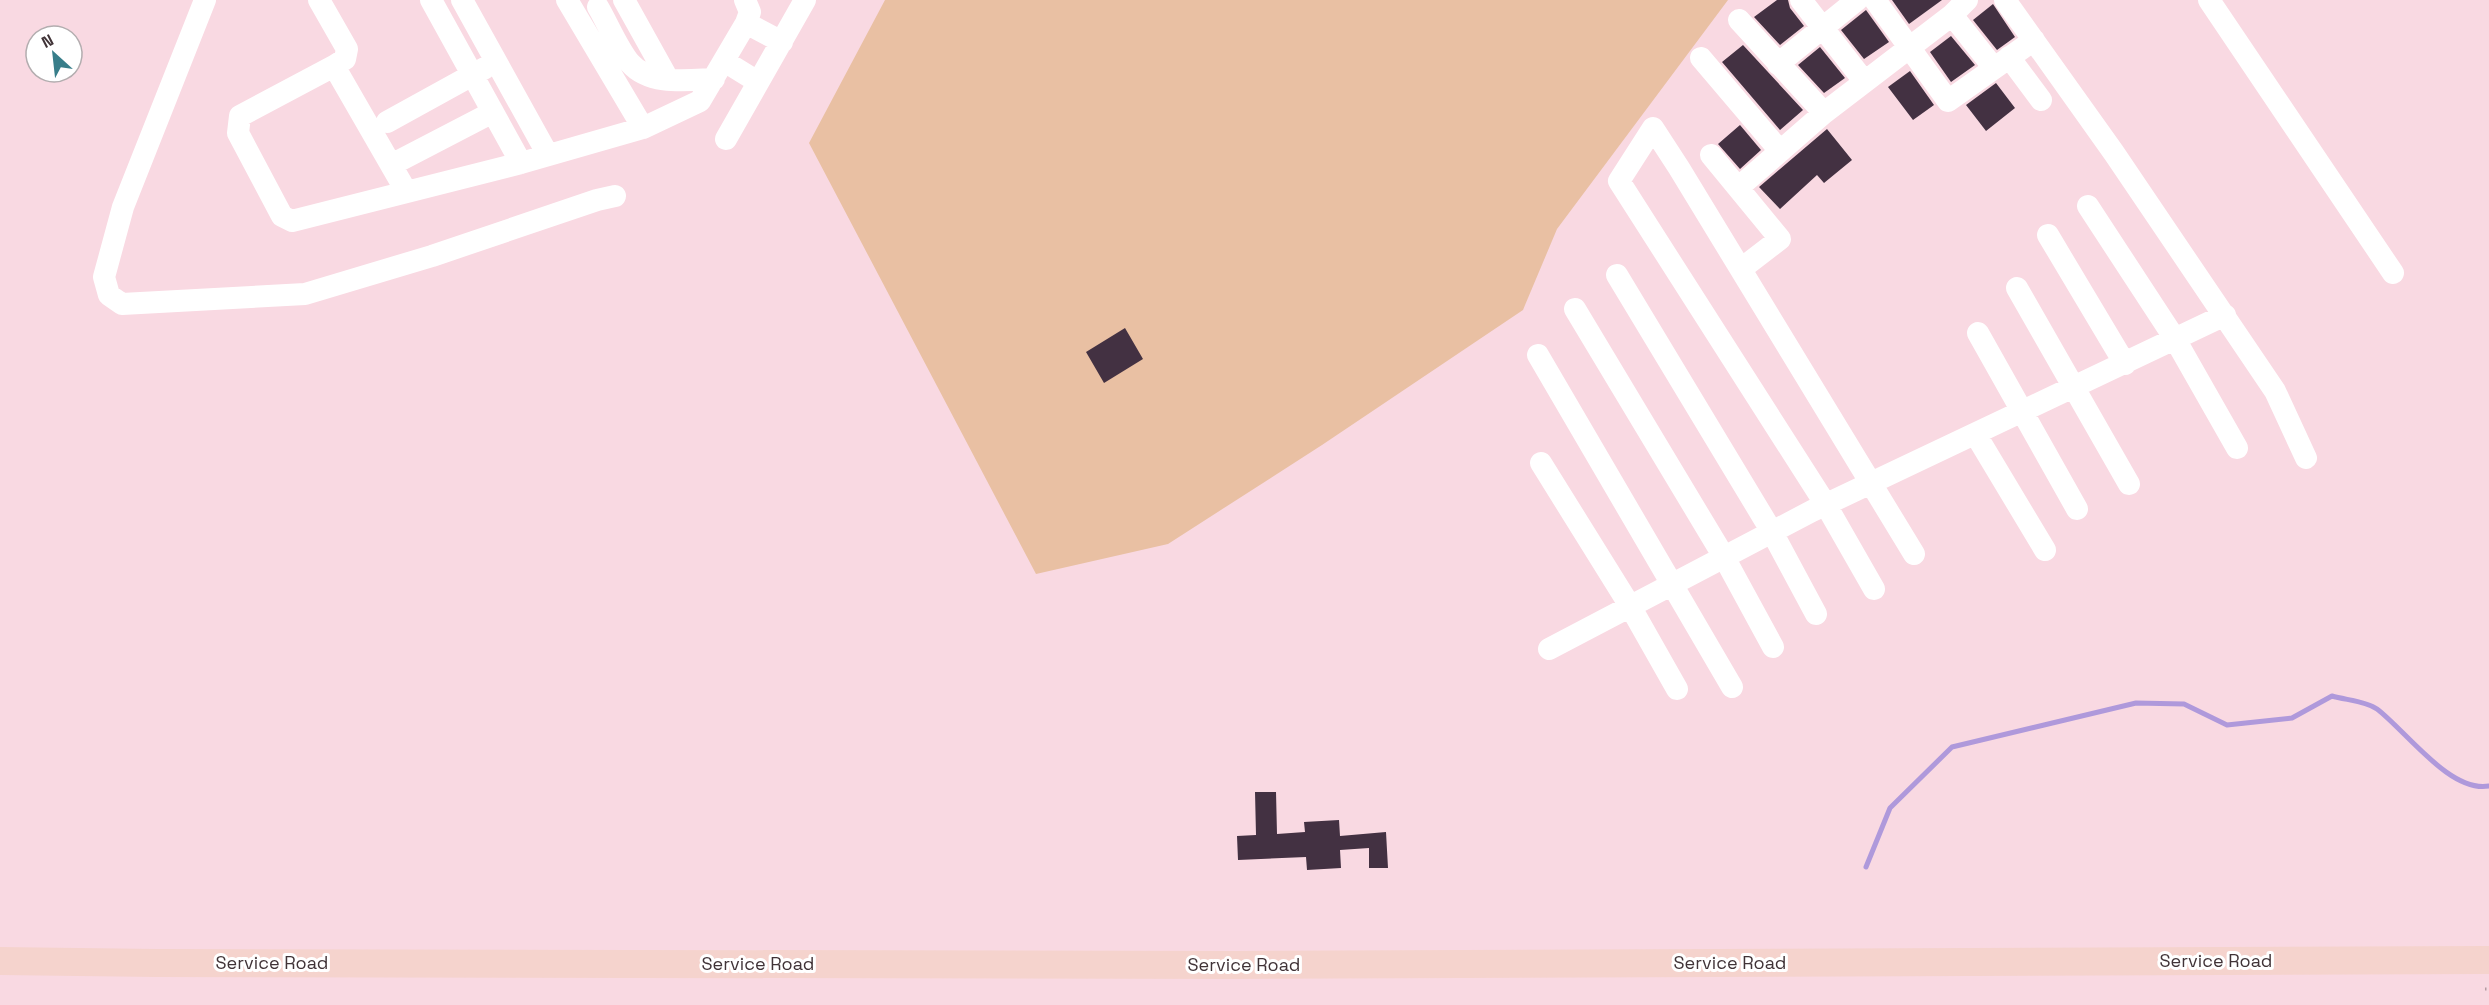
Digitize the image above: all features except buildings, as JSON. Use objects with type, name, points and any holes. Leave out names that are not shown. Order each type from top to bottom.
[{"type":"main road","name":"Service Road","points":[[0,961],[1235,965],[2489,960]]},
{"type":"street","points":[[205,0],[123,207],[104,277],[109,295],[122,304],[305,294],[432,256],[597,200],[615,196]]},
{"type":"street","points":[[319,0],[347,49],[345,59],[240,116],[238,133],[282,216],[292,221],[521,163],[643,128],[696,103],[703,97],[746,23],[750,12],[745,0]]},
{"type":"street","points":[[431,0],[521,163]]},
{"type":"street","points":[[462,0],[548,155]]},
{"type":"street","points":[[567,0],[643,128]]},
{"type":"street","points":[[624,0],[668,79]]},
{"type":"street","points":[[726,139],[805,0]]},
{"type":"street","points":[[1801,0],[1864,81]]},
{"type":"street","points":[[1778,64],[1857,0]]},
{"type":"street","points":[[1875,0],[1948,101],[2034,40]]},
{"type":"street","points":[[2005,0],[2115,153],[2275,391],[2306,458]]},
{"type":"street","points":[[2209,0],[2392,273]]},
{"type":"street","points":[[1739,188],[1824,113],[1909,47],[1957,6],[2001,63],[2041,100]]},
{"type":"street","points":[[598,7],[630,63],[639,70],[668,79],[719,70],[759,82]]},
{"type":"street","points":[[1739,20],[1824,113]]},
{"type":"street","points":[[746,23],[782,42]]},
{"type":"street","points":[[1701,58],[1780,151]]},
{"type":"street","points":[[387,122],[496,61]]},
{"type":"street","points":[[334,66],[406,191]]},
{"type":"street","points":[[391,165],[493,112]]},
{"type":"street","points":[[1874,589],[1826,505],[1619,181],[1653,128],[1914,554]]},
{"type":"street","points":[[1711,154],[1780,239],[1741,269]]},
{"type":"street","points":[[2088,206],[2175,339],[2237,448]]},
{"type":"street","points":[[2048,235],[2125,364]]},
{"type":"street","points":[[1617,275],[1772,532],[1816,614]]},
{"type":"street","points":[[2017,288],[2128,484]]},
{"type":"street","points":[[1575,309],[1724,557],[1773,647]]},
{"type":"street","points":[[1549,649],[1826,505],[2225,315]]},
{"type":"street","points":[[1978,333],[2077,509]]},
{"type":"street","points":[[1538,355],[1732,687]]},
{"type":"street","points":[[1976,435],[2045,550]]},
{"type":"street","points":[[1541,463],[1630,606],[1677,689]]},
{"type":"shaded area","points":[[885,0],[1728,0],[1557,229],[1523,310],[1322,445],[1168,544],[1036,574],[809,143]]},
{"type":"waterway","points":[[1866,867],[1890,808],[1952,747],[2136,703],[2184,704],[2227,725],[2292,718],[2332,696],[2361,702],[2377,709],[2444,771],[2474,786],[2489,786]]}]
